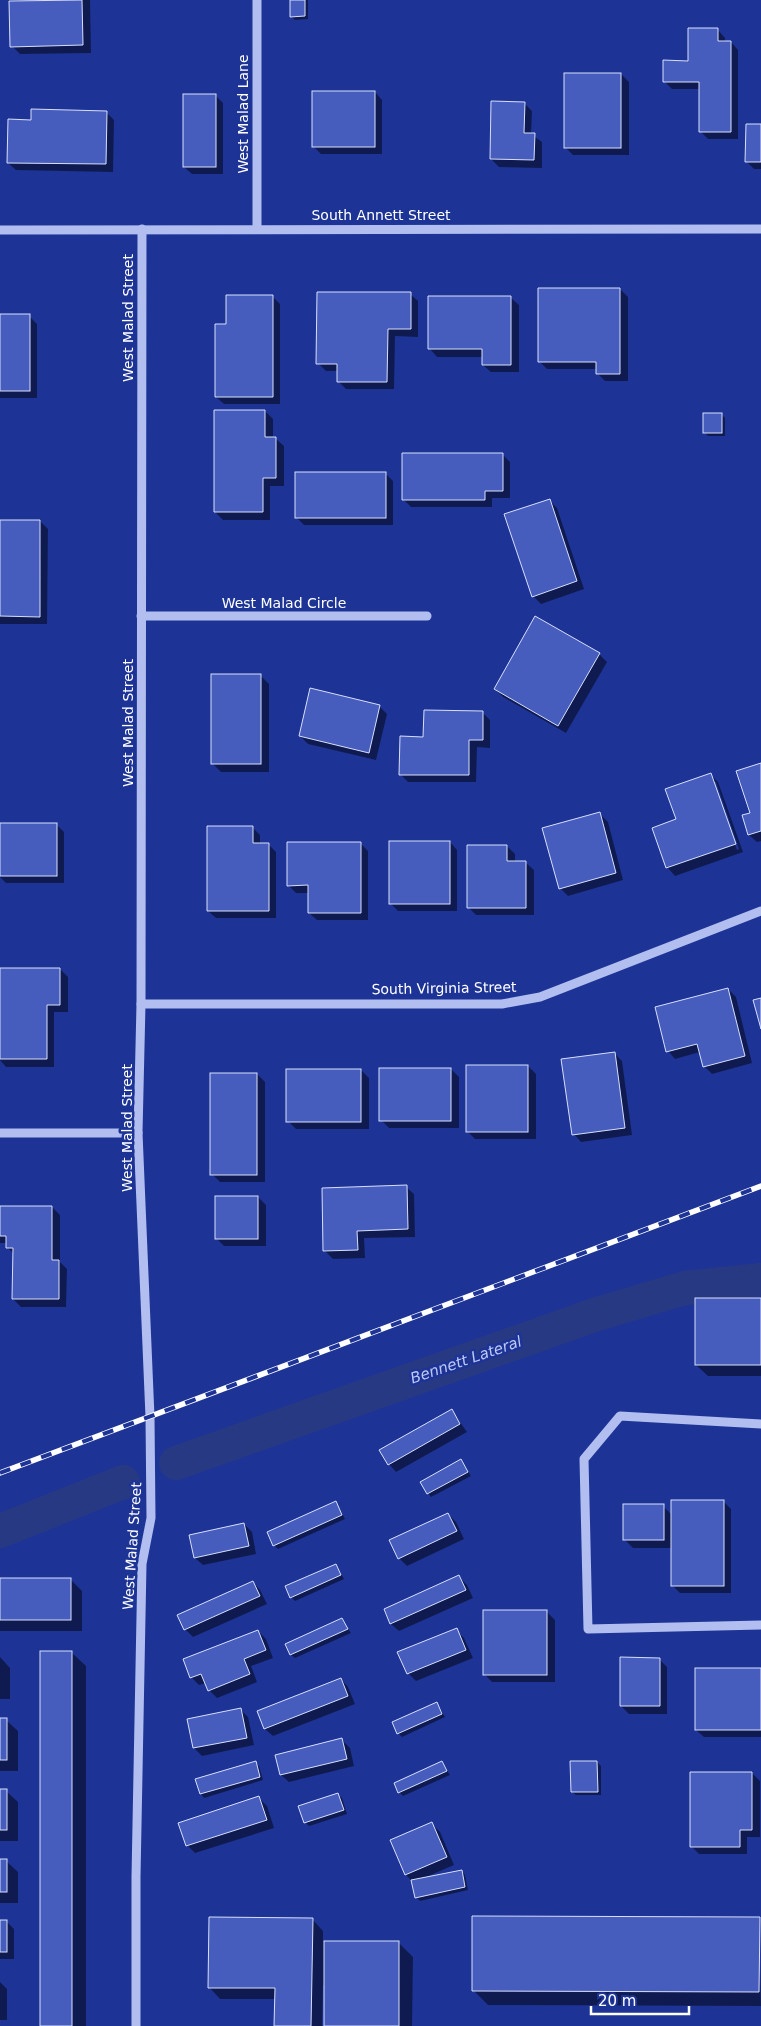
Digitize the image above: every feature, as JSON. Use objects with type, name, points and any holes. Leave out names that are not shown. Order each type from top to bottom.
[{"type":"street","name":"West Malad Lane","points":[[257,0],[257,228]]},
{"type":"street","name":"South Annett Street","points":[[0,230],[257,228],[761,229]]},
{"type":"street","name":"West Malad Street","points":[[136,2026],[136,1878],[142,1564],[151,1518],[150,1417],[138,1133],[141,1004],[142,229]]},
{"type":"street","name":"West Malad Circle","points":[[141,616],[427,616]]},
{"type":"street","name":"South Virginia Street","points":[[141,1004],[502,1004],[540,997],[761,911]]},
{"type":"street","points":[[0,1133],[138,1133]]},
{"type":"street","points":[[761,1424],[620,1416],[584,1459],[588,1628],[761,1626]]},
{"type":"building","points":[[82,0],[83,45],[10,47],[9,1]]},
{"type":"building","points":[[290,0],[305,0],[305,16],[290,17]]},
{"type":"building","points":[[688,28],[718,28],[718,41],[731,41],[731,132],[699,132],[699,82],[663,82],[663,60],[688,61]]},
{"type":"building","points":[[564,73],[621,73],[621,148],[564,148]]},
{"type":"building","points":[[312,91],[375,91],[375,147],[312,147]]},
{"type":"building","points":[[183,94],[216,94],[216,167],[183,167]]},
{"type":"building","points":[[491,101],[525,102],[524,133],[535,133],[534,160],[490,159]]},
{"type":"building","points":[[31,109],[107,111],[106,164],[7,163],[8,119],[31,120]]},
{"type":"building","points":[[746,124],[761,124],[761,162],[745,162]]},
{"type":"building","points":[[538,288],[620,288],[620,374],[596,374],[596,362],[538,362]]},
{"type":"building","points":[[317,292],[411,292],[411,329],[388,329],[387,382],[337,382],[337,364],[316,364]]},
{"type":"building","points":[[226,295],[273,295],[273,397],[215,397],[215,324],[226,324]]},
{"type":"building","points":[[428,296],[511,296],[511,365],[482,365],[482,349],[428,349]]},
{"type":"building","points":[[0,314],[30,314],[30,391],[0,391]]},
{"type":"building","points":[[214,410],[265,410],[265,437],[276,437],[276,478],[263,478],[263,512],[214,512]]},
{"type":"building","points":[[703,413],[722,413],[722,433],[703,433]]},
{"type":"building","points":[[402,453],[503,453],[503,491],[485,491],[485,500],[402,500]]},
{"type":"building","points":[[295,472],[386,472],[386,518],[295,518]]},
{"type":"building","points":[[550,499],[577,581],[532,597],[504,514]]},
{"type":"building","points":[[0,520],[40,520],[40,617],[0,616]]},
{"type":"building","points":[[535,616],[600,653],[558,726],[494,689]]},
{"type":"building","points":[[211,674],[261,674],[261,764],[211,764]]},
{"type":"building","points":[[310,688],[380,705],[369,753],[299,736]]},
{"type":"building","points":[[424,710],[483,711],[483,740],[469,740],[469,775],[399,775],[400,736],[423,737]]},
{"type":"building","points":[[761,763],[761,831],[748,835],[742,815],[750,813],[736,771]]},
{"type":"building","points":[[711,773],[736,844],[666,868],[652,828],[676,819],[665,789]]},
{"type":"building","points":[[600,812],[616,873],[559,889],[542,828]]},
{"type":"building","points":[[0,823],[57,823],[57,876],[0,876]]},
{"type":"building","points":[[207,826],[253,826],[253,843],[269,843],[269,911],[207,911]]},
{"type":"building","points":[[389,841],[450,841],[450,904],[389,904]]},
{"type":"building","points":[[287,842],[361,842],[361,913],[308,913],[308,885],[287,886]]},
{"type":"building","points":[[467,845],[507,845],[507,861],[526,861],[526,908],[467,908]]},
{"type":"building","points":[[0,968],[60,968],[60,1005],[47,1005],[47,1059],[0,1059]]},
{"type":"building","points":[[728,988],[745,1056],[703,1067],[697,1044],[666,1052],[655,1007]]},
{"type":"building","points":[[761,998],[761,1029],[753,1000]]},
{"type":"building","points":[[615,1052],[625,1128],[572,1135],[561,1059]]},
{"type":"building","points":[[466,1065],[528,1065],[528,1132],[466,1132]]},
{"type":"building","points":[[379,1068],[451,1068],[451,1121],[379,1121]]},
{"type":"building","points":[[286,1069],[361,1069],[361,1122],[286,1122]]},
{"type":"building","points":[[210,1073],[257,1073],[257,1175],[210,1175]]},
{"type":"building","points":[[407,1185],[408,1229],[357,1231],[358,1250],[323,1251],[322,1188]]},
{"type":"building","points":[[215,1196],[258,1196],[258,1239],[215,1239]]},
{"type":"building","points":[[0,1206],[52,1206],[52,1260],[59,1260],[59,1299],[12,1299],[13,1248],[6,1248],[6,1236],[0,1236]]},
{"type":"building","points":[[695,1298],[761,1298],[761,1365],[695,1365]]},
{"type":"building","points":[[452,1409],[460,1424],[388,1465],[379,1450]]},
{"type":"building","points":[[461,1459],[468,1472],[427,1494],[420,1482]]},
{"type":"building","points":[[671,1500],[724,1500],[724,1586],[671,1586]]},
{"type":"building","points":[[336,1501],[342,1515],[273,1546],[267,1532]]},
{"type":"building","points":[[623,1504],[664,1504],[664,1540],[623,1540]]},
{"type":"building","points":[[448,1513],[457,1531],[398,1559],[389,1540]]},
{"type":"building","points":[[244,1523],[249,1546],[194,1558],[189,1535]]},
{"type":"building","points":[[336,1564],[341,1575],[290,1598],[285,1586]]},
{"type":"building","points":[[459,1575],[466,1590],[390,1624],[384,1609]]},
{"type":"building","points":[[0,1578],[71,1578],[71,1620],[0,1620]]},
{"type":"building","points":[[253,1581],[260,1596],[184,1630],[177,1615]]},
{"type":"building","points":[[483,1610],[547,1610],[547,1675],[483,1675]]},
{"type":"building","points":[[342,1618],[348,1629],[290,1655],[285,1644]]},
{"type":"building","points":[[457,1628],[466,1650],[407,1674],[397,1652]]},
{"type":"building","points":[[258,1630],[266,1650],[244,1659],[250,1674],[208,1691],[201,1674],[190,1678],[183,1659]]},
{"type":"building","points":[[40,1651],[72,1651],[72,2026],[40,2026]]},
{"type":"building","points":[[620,1657],[660,1658],[660,1706],[620,1706]]},
{"type":"building","points":[[695,1668],[761,1668],[761,1730],[695,1730]]},
{"type":"building","points":[[341,1678],[348,1696],[264,1729],[257,1711]]},
{"type":"building","points":[[437,1702],[442,1714],[397,1734],[392,1722]]},
{"type":"building","points":[[241,1708],[247,1738],[193,1748],[187,1719]]},
{"type":"building","points":[[0,1718],[7,1718],[7,1760],[0,1760]]},
{"type":"building","points":[[342,1738],[347,1759],[280,1775],[275,1755]]},
{"type":"building","points":[[256,1761],[260,1777],[200,1794],[195,1779]]},
{"type":"building","points":[[442,1761],[447,1771],[398,1793],[394,1783]]},
{"type":"building","points":[[570,1761],[597,1761],[598,1792],[571,1792]]},
{"type":"building","points":[[690,1772],[752,1772],[752,1830],[740,1830],[740,1847],[690,1847]]},
{"type":"building","points":[[0,1789],[7,1789],[7,1830],[0,1830]]},
{"type":"building","points":[[338,1793],[344,1810],[304,1823],[298,1806]]},
{"type":"building","points":[[259,1796],[267,1820],[186,1846],[178,1823]]},
{"type":"building","points":[[432,1822],[447,1857],[405,1875],[390,1840]]},
{"type":"building","points":[[0,1859],[7,1859],[7,1892],[0,1892]]},
{"type":"building","points":[[462,1870],[465,1887],[415,1898],[411,1880]]},
{"type":"building","points":[[472,1916],[760,1917],[759,1992],[472,1991]]},
{"type":"building","points":[[209,1917],[313,1918],[311,2026],[274,2026],[275,1988],[208,1988]]},
{"type":"building","points":[[0,1920],[7,1920],[7,1952],[0,1952]]},
{"type":"building","points":[[324,1941],[399,1941],[399,2026],[324,2026]]},
{"type":"waterway","name":"Bennett Lateral","points":[[176,1463],[597,1314],[685,1288],[761,1280]]},
{"type":"waterway","name":"Bennett Lateral","points":[[0,1531],[123,1482]]},
{"type":"railway","points":[[0,1473],[761,1186]]}]
